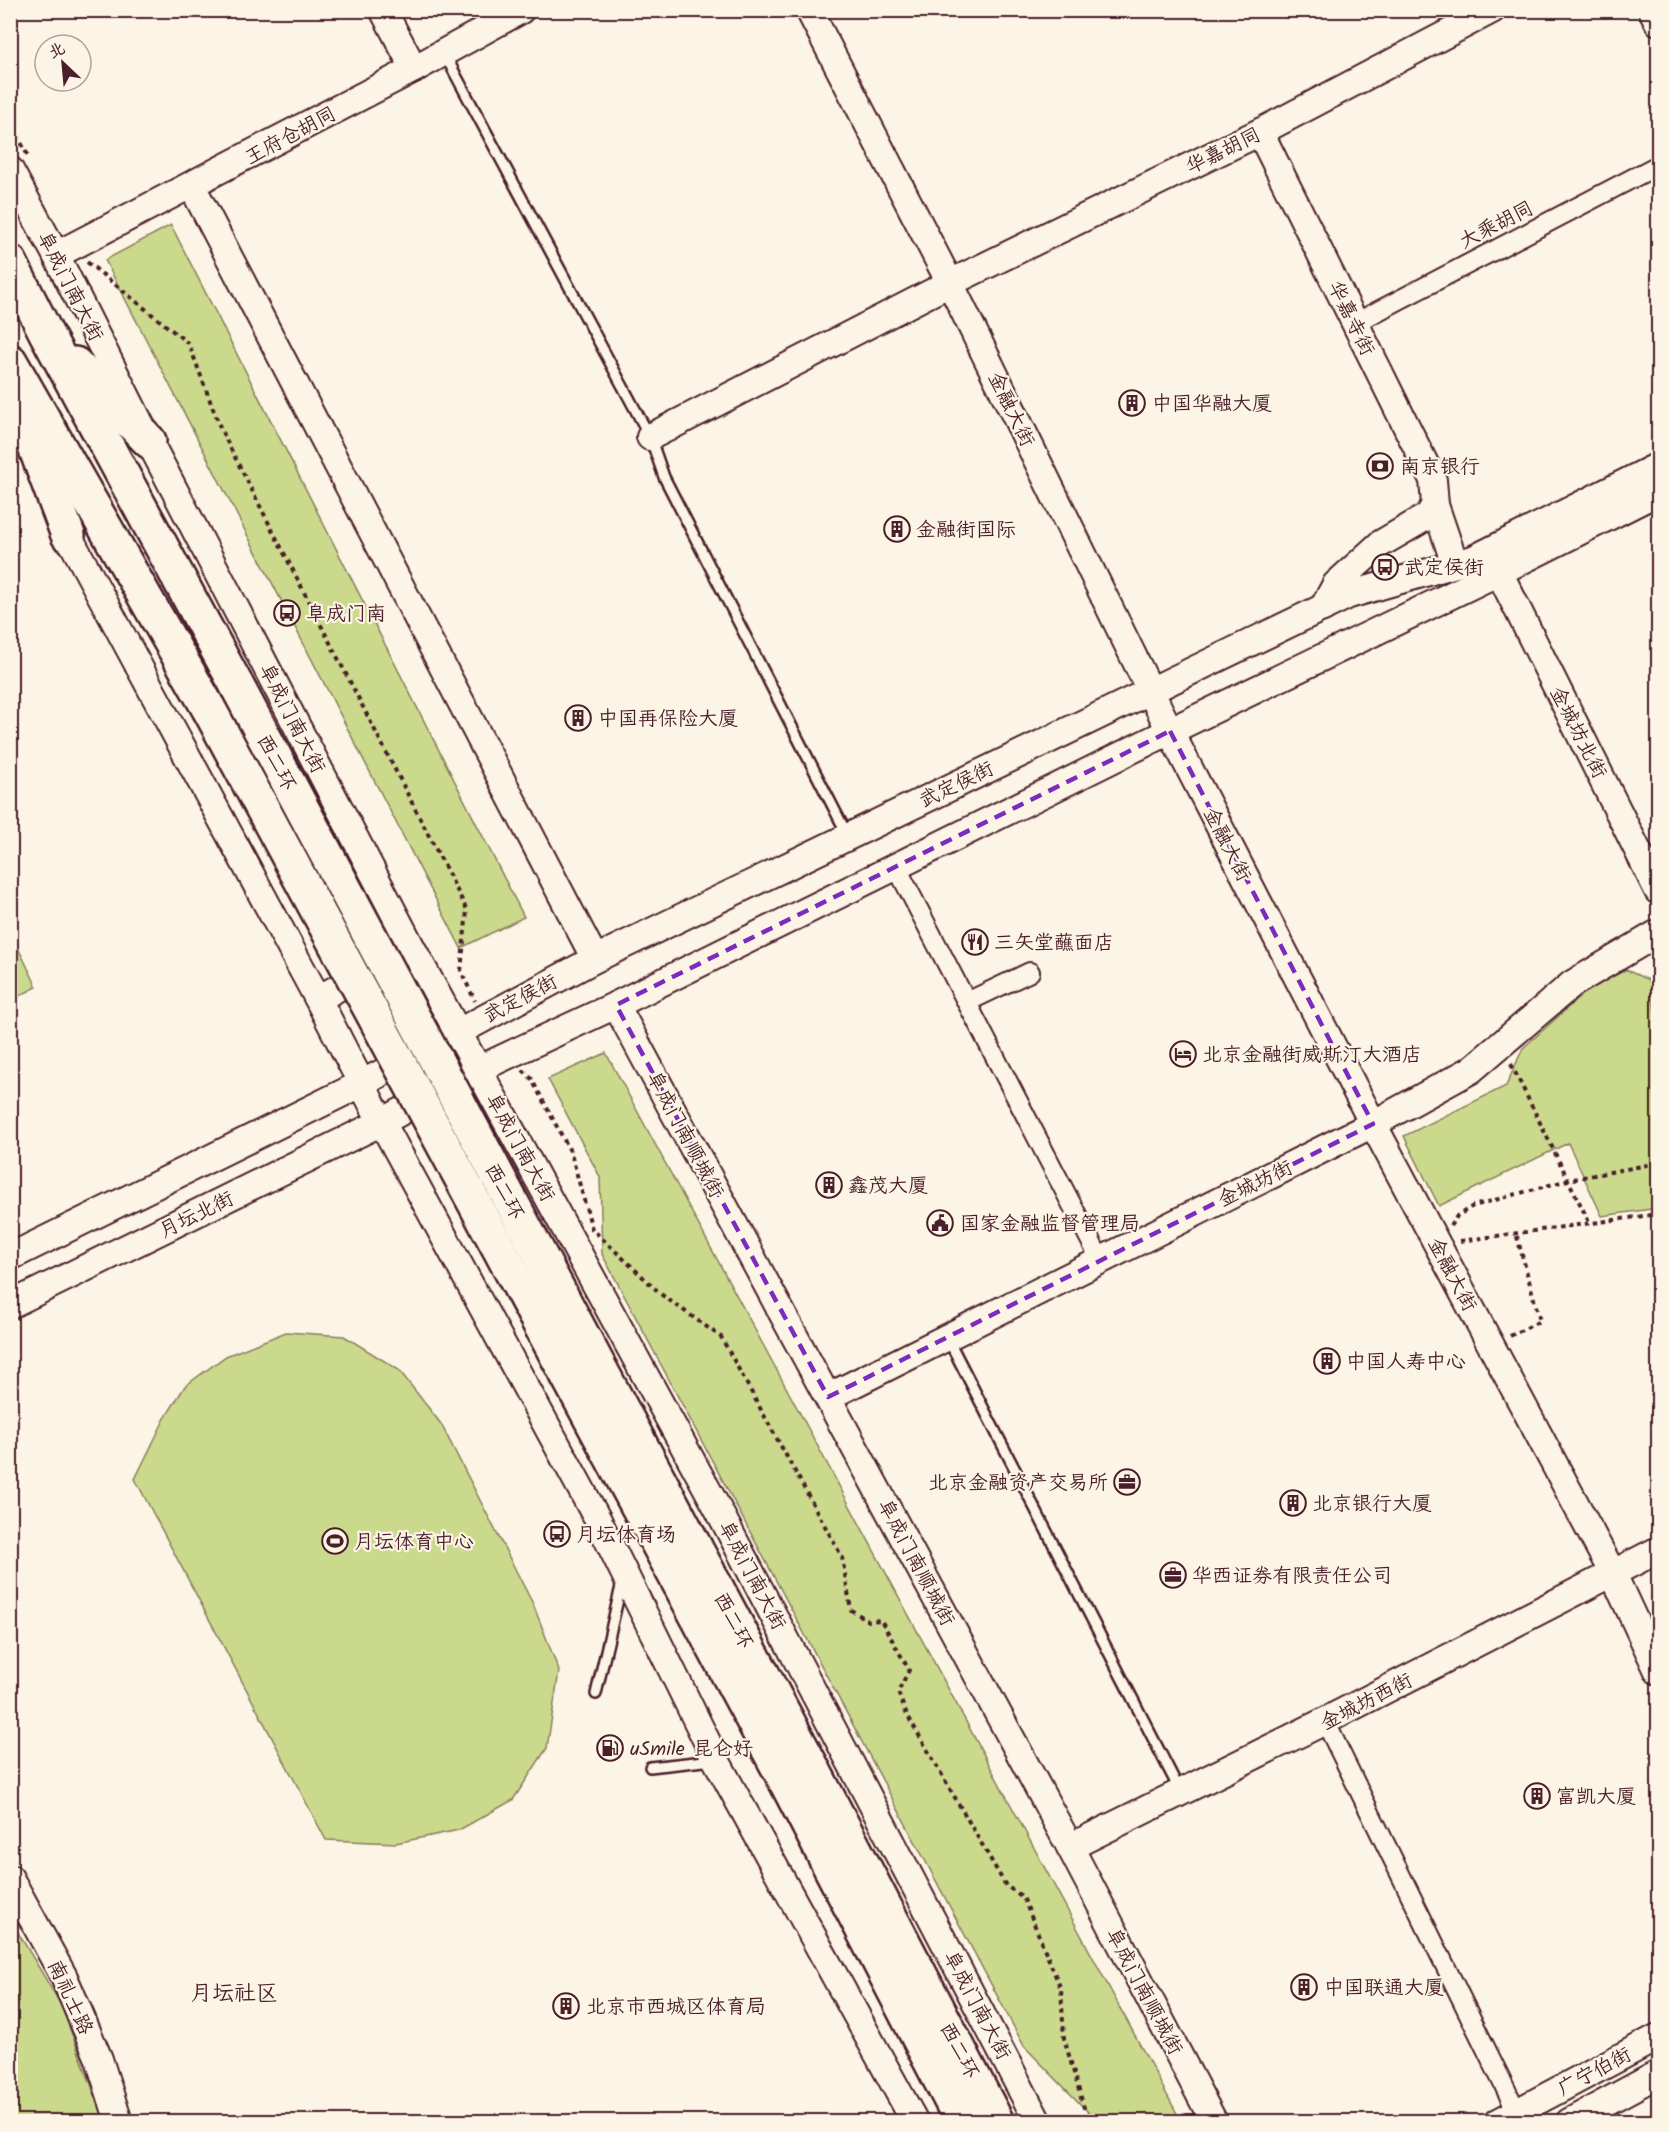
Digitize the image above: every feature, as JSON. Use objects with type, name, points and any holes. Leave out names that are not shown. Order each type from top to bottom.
[{"type":"highway","name":"西二环","points":[[10,262],[806,1755],[997,2121]]},
{"type":"highway","points":[[47,335],[149,441]]},
{"type":"highway","name":"西二环","points":[[10,361],[209,709],[786,1782],[962,2121]]},
{"type":"highway","points":[[10,382],[68,535]]},
{"type":"street","points":[[383,10],[414,69]]},
{"type":"street","name":"王府仓胡同","points":[[66,249],[192,186],[521,10]]},
{"type":"street","name":"金融大街","points":[[809,10],[950,283],[1150,692],[1373,1124],[1491,1345],[1619,1571],[1659,1671]]},
{"type":"street","name":"华嘉胡同","points":[[650,437],[950,283],[1260,132],[1492,10]]},
{"type":"street","points":[[1652,10],[1659,22]]},
{"type":"street","name":"华嘉寺街","points":[[1260,132],[1433,480],[1435,505],[1455,564]]},
{"type":"street","name":"阜成门南大街","points":[[20,164],[66,249],[149,441],[412,948],[718,1509],[1038,2121]]},
{"type":"street","name":"大乘胡同","points":[[1354,323],[1659,165]]},
{"type":"street","points":[[192,186],[595,958]]},
{"type":"street","points":[[10,427],[318,999],[361,1084],[599,1522],[716,1760],[915,2121]]},
{"type":"street","name":"武定侯街","points":[[361,1084],[595,958],[1349,595],[1473,559],[1659,465]]},
{"type":"street","points":[[478,1070],[616,1005],[1659,492]]},
{"type":"street","points":[[1323,608],[1336,584],[1380,544],[1428,516],[1435,505]]},
{"type":"street","name":"金城坊北街","points":[[1499,572],[1659,891]]},
{"type":"street","points":[[896,866],[1100,1259]]},
{"type":"street","name":"金城坊街","points":[[828,1396],[1373,1124],[1471,1070],[1572,984],[1659,933]]},
{"type":"street","points":[[318,999],[412,948]]},
{"type":"street","points":[[967,1002],[1030,972]]},
{"type":"street","name":"阜成门南顺城街","points":[[616,1005],[1070,1847],[1214,2121]]},
{"type":"street","name":"月坛北街","points":[[10,1305],[382,1122],[478,1070]]},
{"type":"street","points":[[10,1257],[361,1084]]},
{"type":"street","name":"金城坊西街","points":[[1070,1847],[1325,1721],[1659,1550]]},
{"type":"street","points":[[1619,1571],[1659,1638]]},
{"type":"street","points":[[1325,1721],[1507,2117]]},
{"type":"street","name":"南礼士路","points":[[10,1878],[64,1977],[99,2059],[119,2121]]},
{"type":"street","name":"广宁伯街","points":[[1507,2117],[1659,2037]]},
{"type":"street","name":"广宁伯街","points":[[1569,2121],[1659,2074]]},
{"type":"lane","points":[[444,53],[650,437],[664,477],[848,836]]},
{"type":"lane","points":[[947,1337],[1181,1792]]},
{"type":"lane","points":[[596,1694],[624,1574]]},
{"type":"lane","points":[[650,1767],[716,1760]]},
{"type":"path","points":[[10,100],[20,164]]},
{"type":"path","points":[[66,249],[85,260],[189,344],[221,430],[467,910],[461,970],[483,1017]]},
{"type":"path","points":[[1501,1045],[1590,1224]]},
{"type":"path","points":[[509,1055],[531,1078],[571,1153],[592,1229],[662,1295],[721,1337],[842,1557],[851,1610],[869,1621],[881,1620],[909,1670],[898,1692],[905,1711],[1006,1886],[1023,1897],[1062,1989],[1064,2037],[1088,2121]]},
{"type":"path","points":[[1437,1244],[1457,1216],[1473,1206],[1568,1180],[1659,1164]]},
{"type":"path","points":[[1437,1244],[1659,1214]]},
{"type":"path","points":[[1491,1345],[1540,1321],[1516,1233]]},
{"type":"highlighted area","points":[[1170,731],[1373,1124],[828,1397],[616,1005]]},
{"type":"green space","points":[[171,225],[524,917],[461,948],[105,260]]},
{"type":"green space","points":[[10,931],[37,987],[11,1000],[10,1000]]},
{"type":"green space","points":[[1626,970],[1651,981],[1658,1034],[1658,1208],[1602,1216],[1568,1143],[1439,1206],[1404,1136],[1506,1086],[1523,1048],[1592,986]]},
{"type":"green space","points":[[606,1053],[1181,2121],[1094,2121],[1090,2114],[1024,2046],[602,1254],[600,1177],[548,1079]]},
{"type":"green space","name":"月坛体育中心","points":[[286,1332],[344,1336],[399,1370],[441,1424],[533,1604],[559,1671],[547,1748],[513,1800],[459,1830],[396,1843],[326,1840],[135,1479],[165,1418],[185,1386],[226,1356]]},
{"type":"green space","points":[[10,1919],[60,2003],[105,2121],[11,2121]]},
{"type":"place","name":"中国华融大厦","points":[[1132,403]]},
{"type":"place","name":"南京银行","points":[[1380,466]]},
{"type":"place","name":"金融街国际","points":[[897,529]]},
{"type":"place","name":"武定侯街","points":[[1385,567]]},
{"type":"place","name":"阜成门南","points":[[287,613]]},
{"type":"place","name":"中国再保险大厦","points":[[578,718]]},
{"type":"place","name":"三矢堂蘸面店","points":[[975,942]]},
{"type":"place","name":"北京金融街威斯汀大酒店","points":[[1183,1054]]},
{"type":"place","name":"鑫茂大厦","points":[[829,1185]]},
{"type":"place","name":"国家金融监督管理局","points":[[940,1223]]},
{"type":"place","name":"中国人寿中心","points":[[1327,1361]]},
{"type":"place","name":"北京金融资产交易所","points":[[1127,1482]]},
{"type":"place","name":"北京银行大厦","points":[[1293,1503]]},
{"type":"place","name":"月坛体育场","points":[[557,1534]]},
{"type":"place","name":"月坛体育中心","points":[[335,1541]]},
{"type":"place","name":"华西证券有限责任公司","points":[[1173,1575]]},
{"type":"place","name":"uSmile 昆仑好","points":[[610,1748]]},
{"type":"place","name":"富凯大厦","points":[[1537,1796]]},
{"type":"place","name":"中国联通大厦","points":[[1304,1987]]},
{"type":"place","name":"北京市西城区体育局","points":[[566,2006]]},
{"type":"district","name":"月坛社区","points":[[234,1992]]}]
